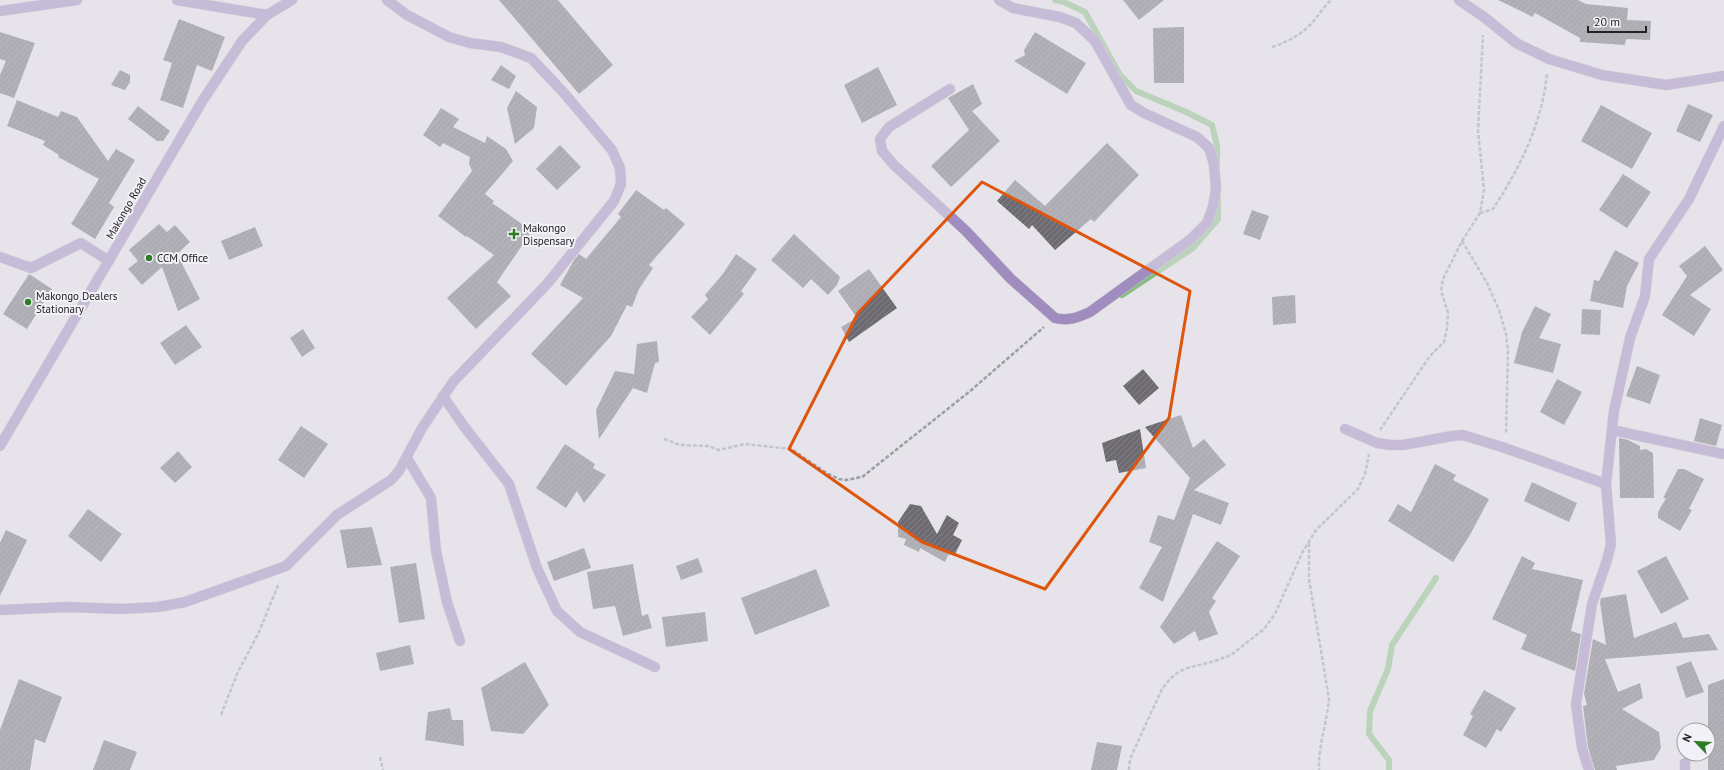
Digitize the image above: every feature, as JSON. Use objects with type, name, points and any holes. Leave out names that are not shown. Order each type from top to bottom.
[{"type":"street","points":[[0,11],[77,0]]},
{"type":"street","points":[[177,0],[268,14]]},
{"type":"street","name":"Makongo Road","points":[[0,446],[203,100],[242,41],[268,14],[292,0]]},
{"type":"street","points":[[0,610],[68,607],[121,609],[158,607],[185,602],[286,566],[338,515],[391,480],[407,458],[422,428],[453,382],[547,284],[614,201],[621,184],[620,168],[612,150],[564,93],[531,58],[501,47],[470,43],[449,37],[408,15],[387,0]]},
{"type":"street","points":[[950,89],[889,127],[880,139],[882,151],[894,165],[966,231],[1011,279],[1055,318],[1063,320],[1076,318],[1090,312],[1191,239],[1207,223],[1213,206],[1216,190],[1214,164],[1209,148],[1197,137],[1178,127],[1144,113],[1131,105],[1095,41],[1076,23],[1060,17],[1013,8],[999,0]]},
{"type":"street","points":[[1459,0],[1516,42],[1549,59],[1602,75],[1666,85],[1724,76]]},
{"type":"street","points":[[1589,770],[1582,748],[1576,704],[1592,604],[1611,544],[1606,484],[1614,411],[1630,338],[1645,296],[1649,259],[1689,199],[1724,126]]},
{"type":"street","points":[[0,257],[31,268],[81,243],[109,261]]},
{"type":"street","points":[[443,396],[508,484],[538,568],[557,611],[580,632],[655,667]]},
{"type":"street","points":[[1345,429],[1372,441],[1391,445],[1403,445],[1452,436],[1463,436],[1505,448],[1606,484]]},
{"type":"street","points":[[1612,430],[1724,454]]},
{"type":"street","points":[[407,458],[431,498],[436,551],[446,602],[460,641]]},
{"type":"path","points":[[1272,48],[1288,42],[1299,34],[1331,0]]},
{"type":"path","points":[[1129,770],[1130,759],[1137,742],[1162,689],[1170,679],[1177,672],[1187,668],[1215,661],[1231,655],[1264,629],[1275,614],[1302,553],[1309,544],[1316,530],[1358,489],[1365,474],[1372,441],[1430,356],[1444,342],[1448,313],[1442,291],[1443,279],[1462,241],[1480,213],[1484,190],[1478,131],[1484,17]]},
{"type":"path","points":[[1480,213],[1493,209],[1520,162],[1530,140],[1544,99],[1549,59]]},
{"type":"path","points":[[1462,241],[1487,283],[1499,310],[1506,334],[1508,351],[1505,448]]},
{"type":"path","points":[[664,439],[680,445],[708,446],[719,450],[746,444],[791,449],[828,474],[839,479],[846,480],[862,477],[969,392],[1055,318]]},
{"type":"path","points":[[1309,544],[1309,579],[1329,699],[1319,761],[1319,770]]},
{"type":"path","points":[[221,715],[237,674],[259,632],[286,566]]},
{"type":"path","points":[[380,757],[383,770]]},
{"type":"highlighted area","points":[[982,182],[1190,291],[1169,418],[1045,589],[922,542],[789,449],[858,313]]},
{"type":"building","points":[[499,0],[558,0],[613,65],[579,94]]},
{"type":"building","points":[[1123,0],[1164,0],[1139,20]]},
{"type":"building","points":[[1498,0],[1578,0],[1586,4],[1628,8],[1627,20],[1651,21],[1650,40],[1626,39],[1625,45],[1580,42],[1580,38],[1535,13],[1533,17]]},
{"type":"building","points":[[179,19],[225,37],[212,71],[197,65],[183,108],[160,100],[172,63],[163,60]]},
{"type":"building","points":[[1184,27],[1184,83],[1154,83],[1153,28]]},
{"type":"building","points":[[0,32],[35,43],[14,98],[0,93],[0,75],[6,61],[0,59]]},
{"type":"building","points":[[1035,32],[1086,63],[1067,94],[1014,61],[1025,55],[1024,50]]},
{"type":"building","points":[[501,65],[516,76],[509,89],[491,80]]},
{"type":"building","points":[[878,67],[897,105],[862,123],[844,85]]},
{"type":"building","points":[[120,70],[130,75],[130,82],[125,90],[111,85]]},
{"type":"building","points":[[973,84],[982,104],[972,111],[1000,141],[951,187],[931,166],[969,130],[948,98]]},
{"type":"building","points":[[516,91],[537,107],[534,128],[515,144],[507,108]]},
{"type":"building","points":[[17,100],[58,117],[61,111],[77,117],[108,161],[116,149],[135,160],[109,203],[114,207],[95,239],[71,224],[99,179],[58,157],[59,155],[43,145],[45,141],[7,126]]},
{"type":"building","points":[[1688,104],[1713,115],[1700,142],[1676,131]]},
{"type":"building","points":[[1601,105],[1652,133],[1632,169],[1581,141]]},
{"type":"building","points":[[138,106],[170,131],[163,141],[157,141],[128,119]]},
{"type":"building","points":[[441,108],[459,119],[453,127],[485,143],[487,136],[506,149],[513,161],[485,194],[494,201],[492,203],[532,231],[497,282],[511,296],[476,329],[447,298],[494,255],[467,236],[466,237],[438,216],[472,171],[469,164],[470,157],[443,143],[440,147],[423,135]]},
{"type":"building","points":[[1107,143],[1139,175],[1094,222],[1091,219],[1055,250],[1032,225],[1029,229],[997,201],[1015,180],[1045,206]]},
{"type":"building","points":[[560,145],[581,167],[557,190],[536,169]]},
{"type":"building","points":[[1623,174],[1651,192],[1627,228],[1599,210]]},
{"type":"building","points":[[636,190],[664,210],[666,208],[685,224],[649,265],[653,268],[639,289],[632,307],[627,305],[611,336],[566,386],[531,354],[583,298],[560,285],[574,260],[579,254],[586,259],[621,217],[618,214]]},
{"type":"building","points":[[1252,210],[1269,216],[1260,240],[1243,234]]},
{"type":"building","points":[[159,224],[167,232],[175,225],[190,242],[177,254],[200,299],[178,311],[162,267],[142,285],[128,269],[138,261],[129,250]]},
{"type":"building","points":[[255,227],[263,246],[229,260],[221,241]]},
{"type":"building","points":[[794,234],[840,277],[837,285],[828,295],[811,279],[803,288],[771,260]]},
{"type":"building","points":[[1705,246],[1723,270],[1690,295],[1711,309],[1694,336],[1662,315],[1687,276],[1679,266]]},
{"type":"building","points":[[1615,250],[1639,263],[1627,286],[1623,308],[1590,301],[1594,280],[1599,281]]},
{"type":"building","points":[[736,254],[757,269],[741,291],[744,294],[710,335],[691,317],[708,299],[705,295],[722,275]]},
{"type":"building","points":[[869,269],[897,308],[849,342],[841,327],[857,318],[838,291]]},
{"type":"building","name":"Makongo Dealers Stationary","points":[[29,274],[52,289],[27,329],[3,314]]},
{"type":"building","points":[[1295,295],[1296,323],[1273,325],[1272,297]]},
{"type":"building","points":[[1535,306],[1551,314],[1539,338],[1561,344],[1553,373],[1514,363],[1522,332]]},
{"type":"building","points":[[1582,309],[1601,310],[1600,335],[1581,334]]},
{"type":"building","points":[[186,325],[202,347],[175,365],[160,343]]},
{"type":"building","points":[[303,329],[315,348],[302,357],[290,338]]},
{"type":"building","points":[[657,341],[659,362],[655,363],[647,393],[633,388],[599,439],[596,410],[615,371],[634,374],[637,344]]},
{"type":"building","points":[[1637,366],[1660,375],[1650,404],[1626,396]]},
{"type":"building","points":[[1143,369],[1159,388],[1139,405],[1123,386]]},
{"type":"building","points":[[1557,379],[1582,392],[1564,425],[1540,412]]},
{"type":"building","points":[[1181,415],[1193,448],[1204,439],[1226,465],[1194,490],[1229,503],[1221,525],[1193,514],[1163,602],[1139,588],[1162,547],[1149,542],[1158,515],[1174,520],[1190,478],[1145,427]]},
{"type":"building","points":[[1700,418],[1722,425],[1716,446],[1694,441]]},
{"type":"building","points":[[301,426],[328,444],[304,478],[278,460]]},
{"type":"building","points":[[1140,429],[1146,468],[1119,473],[1116,460],[1106,462],[1102,443]]},
{"type":"building","points":[[1619,438],[1628,440],[1640,446],[1640,450],[1646,449],[1653,453],[1654,498],[1620,498]]},
{"type":"building","points":[[565,444],[595,464],[593,468],[606,475],[584,503],[577,491],[566,508],[536,488]]},
{"type":"building","points":[[178,451],[192,467],[175,483],[160,468]]},
{"type":"building","points":[[1435,464],[1456,475],[1453,480],[1489,499],[1471,533],[1453,562],[1388,521],[1398,504],[1411,512]]},
{"type":"building","points":[[1678,469],[1684,469],[1704,479],[1689,509],[1692,510],[1680,531],[1658,518],[1658,512],[1666,498],[1663,498]]},
{"type":"building","points":[[1532,482],[1577,503],[1569,522],[1524,501]]},
{"type":"building","points":[[910,504],[921,506],[937,534],[947,515],[959,523],[953,535],[962,540],[955,554],[948,555],[945,562],[920,548],[919,552],[904,545],[906,539],[898,537],[898,522]]},
{"type":"building","points":[[88,509],[122,534],[101,562],[68,536]]},
{"type":"building","points":[[372,527],[382,565],[347,568],[340,530]]},
{"type":"building","points":[[6,530],[27,540],[0,596],[0,543]]},
{"type":"building","points":[[1217,541],[1240,556],[1212,598],[1216,601],[1209,612],[1218,634],[1199,641],[1195,631],[1174,644],[1160,627]]},
{"type":"building","points":[[584,548],[591,568],[554,581],[547,562]]},
{"type":"building","points":[[1522,556],[1535,563],[1532,569],[1583,580],[1571,631],[1581,634],[1575,671],[1521,649],[1527,635],[1492,619]]},
{"type":"building","points":[[1666,556],[1689,599],[1661,614],[1637,571]]},
{"type":"building","points":[[698,558],[703,572],[681,580],[676,566]]},
{"type":"building","points":[[416,563],[425,619],[399,623],[390,567]]},
{"type":"building","points":[[633,564],[642,616],[648,614],[652,628],[623,636],[615,606],[593,609],[587,572]]},
{"type":"building","points":[[816,569],[830,606],[755,635],[741,598]]},
{"type":"building","points":[[1626,594],[1634,638],[1676,622],[1683,638],[1709,634],[1718,650],[1605,659],[1618,692],[1640,683],[1643,698],[1622,709],[1659,732],[1661,748],[1654,760],[1616,766],[1617,770],[1595,770],[1588,747],[1583,706],[1587,705],[1584,694],[1593,639],[1606,645],[1600,602],[1601,598]]},
{"type":"building","points":[[705,612],[708,641],[666,647],[662,617]]},
{"type":"building","points":[[410,645],[414,664],[380,671],[376,653]]},
{"type":"building","points":[[1691,661],[1704,692],[1686,698],[1676,667]]},
{"type":"building","points":[[525,662],[549,705],[523,734],[491,731],[481,688]]},
{"type":"building","points":[[19,679],[62,697],[45,743],[35,739],[30,770],[0,770],[0,730]]},
{"type":"building","points":[[1724,679],[1724,770],[1708,770],[1708,762],[1716,762],[1716,722],[1708,722],[1708,685]]},
{"type":"building","points":[[1484,690],[1516,708],[1501,732],[1497,729],[1486,748],[1463,735],[1473,716],[1470,714]]},
{"type":"building","points":[[450,708],[452,720],[463,720],[464,746],[425,740],[428,712]]},
{"type":"building","points":[[104,740],[137,752],[130,770],[93,770]]},
{"type":"building","points":[[1097,742],[1122,746],[1117,770],[1091,770]]},
{"type":"waterway","points":[[1055,0],[1064,2],[1085,12],[1120,75],[1136,91],[1184,111],[1212,125],[1217,146],[1217,164]]},
{"type":"waterway","points":[[1122,295],[1193,248],[1218,219],[1218,199]]},
{"type":"waterway","points":[[1389,770],[1389,760],[1369,734],[1370,711],[1388,669],[1392,645],[1436,578]]},
{"type":"place","name":"Makongo Dispensary","points":[[514,234]]},
{"type":"place","name":"CCM Office","points":[[149,258]]},
{"type":"place","name":"Makongo Dealers Stationary","points":[[28,302]]}]
